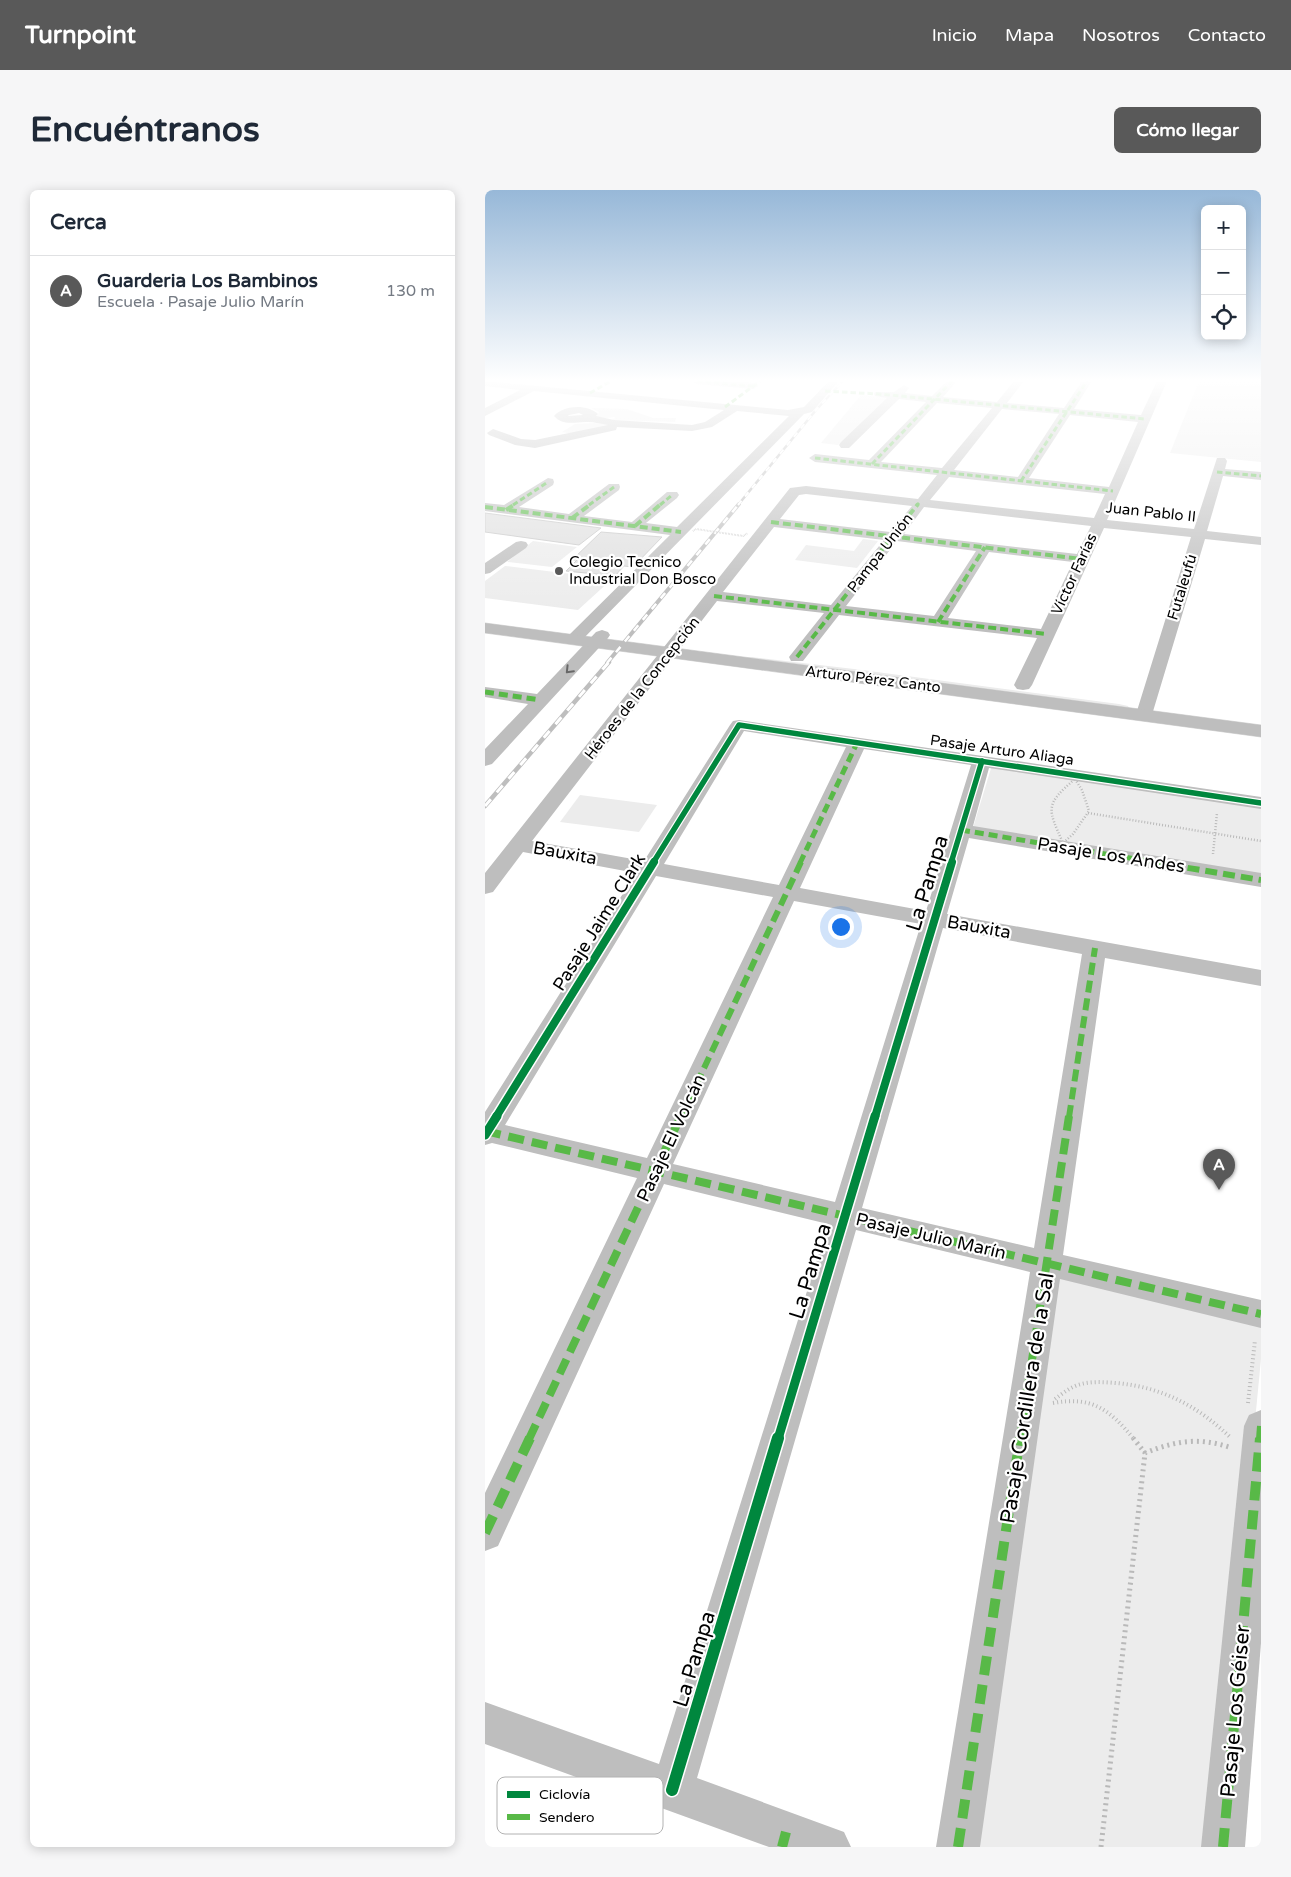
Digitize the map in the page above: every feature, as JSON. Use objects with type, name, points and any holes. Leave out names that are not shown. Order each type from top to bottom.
[{"type":"main road","name":"Arturo Pérez Canto","points":[[485,619],[587,638]]},
{"type":"main road","name":"Arturo Pérez Canto","points":[[485,628],[673,647],[1146,708],[1261,717]]},
{"type":"main road","name":"Arturo Pérez Canto","points":[[673,647],[797,656],[1023,685],[1261,730]]},
{"type":"street","points":[[485,760],[540,700],[587,638],[756,458]]},
{"type":"street","points":[[818,458],[1113,491]]},
{"type":"street","points":[[872,464],[877,458]]},
{"type":"street","name":"Pampa Unión","points":[[797,656],[955,458]]},
{"type":"street","points":[[1021,480],[1035,458]]},
{"type":"street","name":"Víctor Farías","points":[[1023,685],[1128,458]]},
{"type":"street","name":"Futaleufú","points":[[1146,708],[1219,466],[1261,476]]},
{"type":"street","points":[[506,510],[548,482]]},
{"type":"street","points":[[571,518],[614,487]]},
{"type":"street","name":"Juan Pablo II","points":[[799,490],[1261,540]]},
{"type":"street","name":"Héroes de la Concepción","points":[[485,887],[793,493],[799,490]]},
{"type":"street","points":[[635,526],[672,495]]},
{"type":"street","points":[[485,507],[687,531]]},
{"type":"street","points":[[771,522],[1082,559]]},
{"type":"street","points":[[485,570],[521,545]]},
{"type":"street","points":[[937,622],[985,548]]},
{"type":"street","points":[[714,596],[1045,634]]},
{"type":"street","points":[[485,692],[540,700]]},
{"type":"street","name":"Pasaje Arturo Aliaga","points":[[739,725],[1261,803]]},
{"type":"street","name":"Pasaje Jaime Clark","points":[[486,1132],[739,725]]},
{"type":"street","name":"Pasaje El Volcán","points":[[485,1533],[857,742]]},
{"type":"street","name":"La Pampa","points":[[672,1790],[982,761]]},
{"type":"street","name":"Pasaje Los Andes","points":[[961,830],[1261,880]]},
{"type":"street","name":"Bauxita","points":[[519,845],[1261,978]]},
{"type":"street","name":"Pasaje Cordillera de la Sal","points":[[958,1847],[1095,948]]},
{"type":"street","name":"Pasaje Julio Marín","points":[[486,1132],[1047,1263],[1258,1322]]},
{"type":"street","name":"Pasaje Los Géiser","points":[[1223,1847],[1245,1431]]},
{"type":"street","points":[[485,1723],[636,1777]]},
{"type":"street","points":[[663,1787],[784,1839],[829,1847]]},
{"type":"path","points":[[687,531],[695,529],[743,536],[748,533]]},
{"type":"path","points":[[1065,778],[1084,781]]},
{"type":"path","points":[[1063,843],[1073,834],[1089,811],[1082,790],[1075,779]]},
{"type":"path","points":[[1063,843],[1052,821],[1053,802],[1057,795],[1075,779]]},
{"type":"path","points":[[1213,859],[1218,809]]},
{"type":"path","points":[[1088,813],[1261,841]]},
{"type":"path","points":[[1053,841],[1072,844]]},
{"type":"path","points":[[1245,1431],[1258,1322]]},
{"type":"path","points":[[1101,1847],[1145,1453],[1112,1416],[1097,1406],[1075,1400],[1047,1404],[1077,1385],[1101,1382],[1137,1384],[1191,1404],[1218,1425],[1245,1431]]},
{"type":"path","points":[[1145,1453],[1176,1441],[1245,1431]]},
{"type":"shaded area","points":[[1224,458],[1261,458],[1261,462]]},
{"type":"shaded area","points":[[863,539],[878,541],[857,568],[795,560],[806,545],[854,551]]},
{"type":"shaded area","points":[[533,541],[577,547],[552,567],[507,562]]},
{"type":"shaded area","points":[[505,566],[612,579],[578,610],[485,598],[485,581]]},
{"type":"shaded area","points":[[739,657],[854,669],[1119,704],[1129,708]]},
{"type":"shaded area","points":[[992,765],[1261,806],[1261,878],[972,831]]},
{"type":"shaded area","points":[[580,795],[657,805],[639,832],[560,822]]},
{"type":"shaded area","points":[[1055,1273],[1261,1322],[1261,1359],[1214,1847],[972,1847]]},
{"type":"building","points":[[485,513],[601,528],[579,545],[485,532]]},
{"type":"building","points":[[601,532],[662,537],[633,567],[624,566],[615,576],[566,571],[577,560],[572,560]]},
{"type":"railway","points":[[738,505],[776,458]]},
{"type":"railway","points":[[607,663],[739,504]]},
{"type":"railway","points":[[485,806],[609,662]]},
{"type":"marked path","points":[[818,458],[1113,491]]},
{"type":"marked path","points":[[872,464],[877,458]]},
{"type":"marked path","points":[[1021,481],[1036,458]]},
{"type":"marked path","points":[[1217,472],[1261,476]]},
{"type":"marked path","points":[[506,510],[548,482]]},
{"type":"marked path","points":[[572,518],[614,487]]},
{"type":"marked path","points":[[635,526],[672,495]]},
{"type":"marked path","points":[[797,657],[919,503]]},
{"type":"marked path","points":[[485,507],[681,532]]},
{"type":"marked path","points":[[771,522],[1082,559]]},
{"type":"marked path","points":[[938,622],[985,547]]},
{"type":"marked path","points":[[714,596],[1046,634]]},
{"type":"marked path","points":[[485,692],[540,700]]},
{"type":"marked path","points":[[485,1533],[857,743]]},
{"type":"marked path","points":[[961,830],[1261,880]]},
{"type":"marked path","points":[[958,1847],[1095,948]]},
{"type":"marked path","points":[[485,1131],[1261,1314]]},
{"type":"marked path","points":[[1223,1847],[1261,1426]]},
{"type":"marked path","points":[[782,1847],[786,1832]]},
{"type":"cycle path","points":[[485,1135],[739,725],[1261,803]]},
{"type":"cycle path","points":[[672,1790],[982,761]]},
{"type":"place","name":"Colegio Tecnico Industrial Don Bosco","points":[[559,571]]},
{"type":"place","name":"Guarderia Los Bambinos","points":[[1219,1190]]}]
